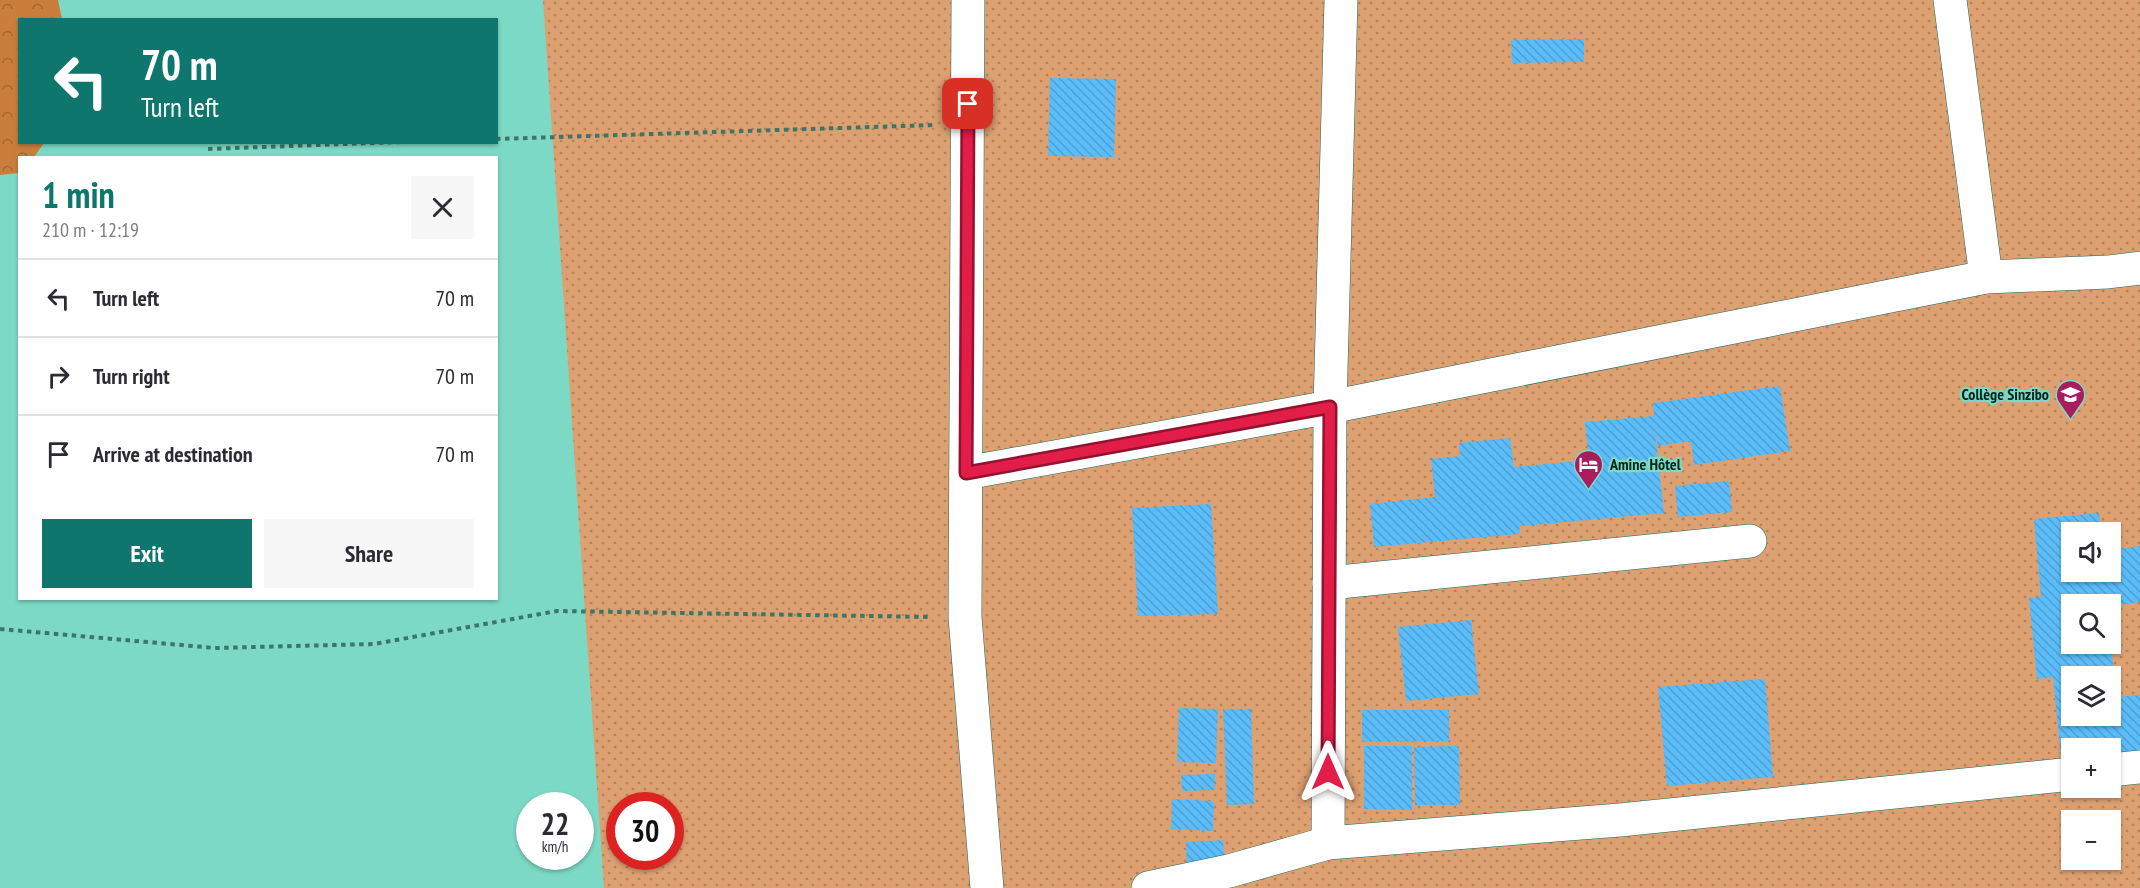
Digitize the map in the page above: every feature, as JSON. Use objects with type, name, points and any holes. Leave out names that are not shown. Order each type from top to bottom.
[{"type":"street","points":[[968,0],[965,617],[987,888]]},
{"type":"street","points":[[1328,843],[1330,407],[1341,0]]},
{"type":"street","points":[[1950,0],[1986,277]]},
{"type":"street","points":[[966,473],[1330,407],[1986,277],[2108,272],[2140,268]]},
{"type":"street","points":[[1329,583],[1750,541]]},
{"type":"street","points":[[2121,769],[2140,767]]},
{"type":"street","points":[[1148,888],[1229,871],[1328,843],[1620,820],[2061,775]]},
{"type":"path","points":[[498,139],[968,124]]},
{"type":"path","points":[[208,149],[345,144]]},
{"type":"path","points":[[0,629],[215,648],[374,644],[557,611],[965,617]]},
{"type":"shaded area","points":[[543,0],[2140,0],[2140,888],[604,888]]},
{"type":"green space","points":[[0,0],[58,0],[62,18],[18,18],[18,144],[43,144],[35,156],[18,156],[18,173],[0,175]]},
{"type":"building","points":[[1584,39],[1584,62],[1512,63],[1511,40]]},
{"type":"building","points":[[1050,78],[1116,79],[1114,157],[1048,156]]},
{"type":"building","points":[[1780,386],[1790,451],[1694,465],[1691,441],[1658,446],[1655,431],[1664,513],[1520,526],[1519,534],[1374,547],[1370,504],[1435,497],[1431,459],[1460,456],[1459,443],[1510,438],[1514,467],[1589,460],[1585,422],[1654,416],[1653,403]]},
{"type":"building","points":[[1729,481],[1732,512],[1678,517],[1675,486]]},
{"type":"building","points":[[1211,504],[1218,614],[1138,616],[1132,508]]},
{"type":"building","points":[[2099,513],[2100,522],[2061,522],[2061,582],[2121,582],[2121,549],[2140,546],[2140,602],[2121,605],[2121,594],[2061,594],[2061,654],[2112,654],[2113,666],[2061,666],[2061,726],[2121,726],[2121,697],[2140,695],[2140,751],[2121,752],[2121,738],[2061,738],[2061,757],[2053,677],[2037,679],[2029,598],[2041,597],[2034,519]]},
{"type":"building","points":[[1471,620],[1479,694],[1406,701],[1398,627]]},
{"type":"building","points":[[1765,679],[1773,777],[1667,786],[1658,687]]},
{"type":"building","points":[[1179,708],[1218,709],[1216,763],[1177,762]]},
{"type":"building","points":[[1223,709],[1251,709],[1254,804],[1227,805]]},
{"type":"building","points":[[1362,710],[1449,710],[1449,741],[1362,742]]},
{"type":"building","points":[[1364,746],[1412,746],[1412,810],[1364,809]]},
{"type":"building","points":[[1459,746],[1460,805],[1415,805],[1414,747]]},
{"type":"building","points":[[1215,774],[1215,790],[1182,791],[1181,775]]},
{"type":"building","points":[[1172,799],[1214,801],[1213,831],[1171,829]]},
{"type":"building","points":[[1223,840],[1225,865],[1187,867],[1186,842]]},
{"type":"place","name":"Collège Sinzibo","points":[[2070,420]]},
{"type":"place","name":"Amine Hôtel","points":[[1589,490]]},
{"type":"route","points":[[968,104],[966,473],[1330,407],[1328,772]]}]
